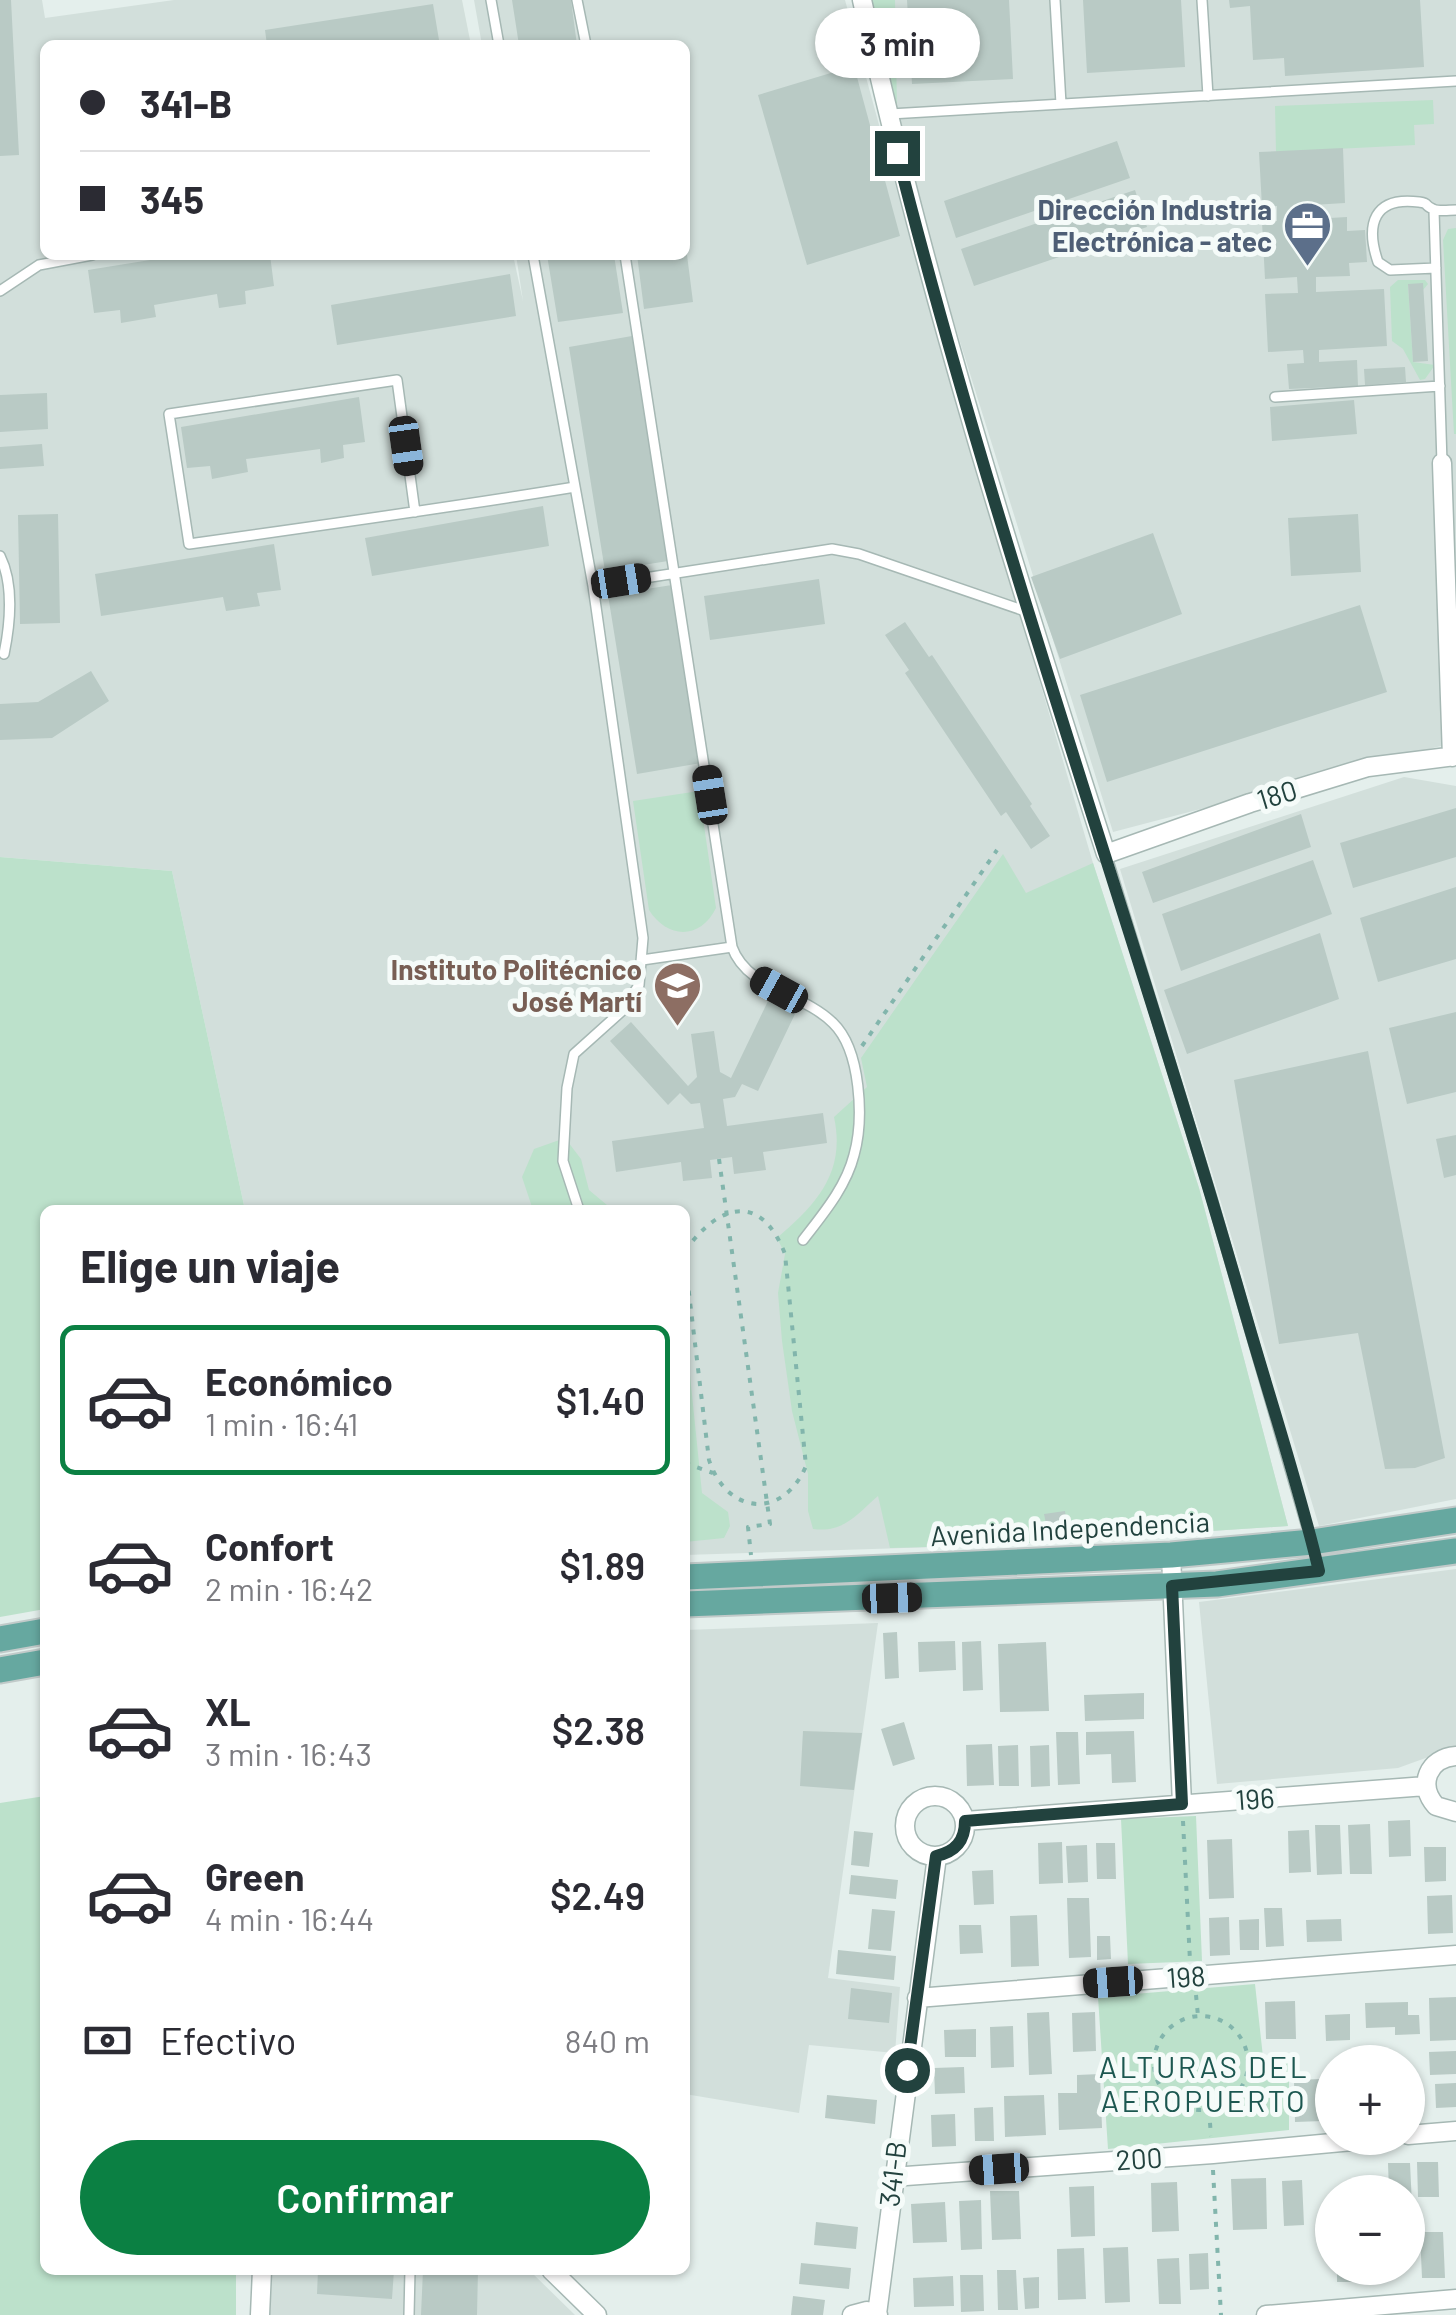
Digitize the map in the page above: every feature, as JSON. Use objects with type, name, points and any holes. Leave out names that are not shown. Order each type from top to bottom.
[{"type":"main road","name":"Avenida Independencia","points":[[690,1577],[1170,1555],[1312,1542],[1456,1520]]},
{"type":"main road","points":[[690,1604],[1172,1586],[1319,1571],[1456,1551]]},
{"type":"main road","points":[[0,1639],[40,1633]]},
{"type":"main road","points":[[0,1670],[40,1663]]},
{"type":"street","points":[[862,0],[926,268],[1028,612],[1106,854]]},
{"type":"street","points":[[1442,462],[1455,757]]},
{"type":"street","name":"180","points":[[1106,854],[1368,766],[1455,757]]},
{"type":"street","points":[[1312,1542],[1319,1571]]},
{"type":"street","points":[[1170,1555],[1182,1804]]},
{"type":"street","points":[[1456,1756],[1434,1764],[1426,1786],[1436,1806],[1456,1812]]},
{"type":"street","name":"196","points":[[965,1821],[1426,1786]]},
{"type":"street","points":[[928,1796],[948,1798],[965,1821],[965,1831],[955,1848],[936,1856],[918,1851],[910,1844],[904,1824],[912,1806],[928,1796]]},
{"type":"street","name":"341-B","points":[[878,2314],[892,2177],[936,1856]]},
{"type":"street","name":"198","points":[[917,1998],[1456,1954]]},
{"type":"street","points":[[1425,2134],[1456,2131]]},
{"type":"street","name":"200","points":[[892,2177],[1315,2144]]},
{"type":"street","points":[[260,2315],[262,2275]]},
{"type":"street","points":[[556,2275],[597,2315]]},
{"type":"street","points":[[1266,2315],[1456,2299]]},
{"type":"street","points":[[852,2315],[878,2314]]},
{"type":"lane","points":[[492,0],[497,40]]},
{"type":"lane","points":[[578,0],[585,40]]},
{"type":"lane","points":[[1054,0],[1061,104]]},
{"type":"lane","points":[[1202,0],[1208,96]]},
{"type":"lane","points":[[887,114],[1456,82]]},
{"type":"lane","points":[[1436,268],[1390,270],[1383,266],[1376,255],[1373,222],[1381,207],[1389,203],[1421,202],[1434,211],[1456,210]]},
{"type":"lane","points":[[1434,211],[1442,462]]},
{"type":"lane","points":[[0,291],[40,265],[66,260]]},
{"type":"lane","points":[[534,260],[593,586],[642,919],[638,985],[623,1010],[574,1054],[567,1088],[564,1161],[577,1205]]},
{"type":"lane","points":[[626,260],[732,946],[738,965],[835,1024],[854,1058],[859,1091],[855,1154],[835,1198],[804,1240]]},
{"type":"lane","points":[[414,512],[397,380],[169,414],[189,544],[414,512],[575,487]]},
{"type":"lane","points":[[1275,397],[1440,386]]},
{"type":"lane","points":[[593,586],[832,549],[860,554],[1028,612]]},
{"type":"lane","points":[[0,556],[8,586],[9,631],[4,654]]},
{"type":"lane","points":[[1106,854],[1312,1542]]},
{"type":"lane","points":[[642,960],[732,946]]},
{"type":"lane","points":[[409,2315],[410,2275]]},
{"type":"path","points":[[854,1058],[997,850]]},
{"type":"path","points":[[719,1159],[770,1524],[748,1527],[754,1574]]},
{"type":"path","points":[[690,1243],[726,1212],[742,1211],[776,1230],[786,1254],[806,1466],[799,1483],[786,1496],[767,1504],[752,1504],[730,1495],[713,1473],[690,1302]]},
{"type":"path","points":[[690,1465],[713,1473]]},
{"type":"path","points":[[1182,1804],[1198,2016]]},
{"type":"path","points":[[1198,2016],[1230,2026],[1241,2038],[1247,2055],[1247,2072],[1241,2088],[1229,2101],[1208,2109],[1194,2110],[1176,2104],[1162,2090],[1154,2072],[1154,2052],[1163,2034],[1178,2021],[1198,2016]]},
{"type":"path","points":[[1208,2109],[1221,2315]]},
{"type":"shaded area","name":"Instituto Politécnico José Martí","points":[[0,0],[42,0],[45,18],[174,0],[462,0],[470,40],[40,40],[40,260],[514,260],[523,301],[517,260],[690,260],[690,40],[481,40],[474,0],[845,0],[915,257],[1093,863],[1199,1188],[1288,1526],[998,1545],[690,1555],[690,1205],[244,1205],[172,871],[0,857]]},
{"type":"shaded area","points":[[872,0],[1456,0],[1456,742],[1113,832],[927,236]]},
{"type":"shaded area","points":[[1404,777],[1456,786],[1456,1499],[1319,1526],[1120,869]]},
{"type":"shaded area","points":[[1456,1569],[1456,1747],[1398,1768],[1217,1784],[1199,1602]]},
{"type":"shaded area","points":[[878,1623],[828,1978],[900,1987],[895,2053],[809,2045],[799,2113],[690,2095],[690,1630]]},
{"type":"shaded area","points":[[271,2275],[534,2275],[575,2315],[269,2315]]},
{"type":"green space","points":[[872,0],[895,0],[897,107]]},
{"type":"green space","points":[[1433,100],[1434,124],[1414,125],[1415,145],[1276,152],[1275,106]]},
{"type":"green space","points":[[1456,228],[1454,434],[1443,240],[1448,229]]},
{"type":"green space","points":[[1398,280],[1425,280],[1428,284],[1423,290],[1408,285],[1413,362],[1435,365],[1425,379],[1420,380],[1403,349],[1392,341],[1390,287]]},
{"type":"green space","points":[[699,791],[716,908],[702,926],[675,931],[665,927],[649,910],[633,801]]},
{"type":"green space","points":[[1003,854],[1026,893],[1093,863],[1199,1188],[1288,1526],[890,1548],[878,1496],[841,1525],[813,1529],[808,1511],[808,1474],[792,1411],[782,1341],[778,1293],[785,1254],[777,1238],[816,1199],[832,1170],[837,1137],[834,1117],[867,1087],[861,1058]]},
{"type":"green space","points":[[0,857],[172,871],[244,1205],[40,1205],[40,1610],[0,1617]]},
{"type":"green space","points":[[565,1138],[581,1159],[589,1190],[607,1205],[531,1205],[522,1177],[534,1149]]},
{"type":"green space","points":[[690,1375],[702,1493],[728,1512],[730,1526],[724,1538],[690,1541]]},
{"type":"green space","points":[[40,1797],[40,2275],[236,2275],[236,2315],[0,2315],[0,1803]]},
{"type":"green space","points":[[1196,1816],[1202,1961],[1128,1964],[1121,1819]]},
{"type":"green space","points":[[1255,1984],[1263,2057],[1289,2057],[1289,2130],[1108,2149],[1098,1997]]},
{"type":"building","points":[[0,0],[11,0],[19,155],[0,156]]},
{"type":"building","points":[[512,0],[571,0],[576,40],[518,40]]},
{"type":"building","points":[[907,0],[1009,0],[1013,79],[912,84]]},
{"type":"building","points":[[1083,0],[1181,0],[1185,67],[1087,73]]},
{"type":"building","points":[[1229,0],[1420,0],[1424,67],[1285,76],[1284,58],[1253,60],[1250,6],[1230,8]]},
{"type":"building","points":[[433,4],[439,40],[266,40],[265,30]]},
{"type":"building","points":[[854,66],[900,236],[807,265],[758,95]]},
{"type":"building","points":[[1117,141],[1130,178],[956,238],[944,201]]},
{"type":"building","name":"Dirección Industria Electrónica - atec","points":[[1343,148],[1345,203],[1296,206],[1296,220],[1347,217],[1347,231],[1365,230],[1367,262],[1349,263],[1350,276],[1316,277],[1316,292],[1384,289],[1387,346],[1319,350],[1319,362],[1357,360],[1358,386],[1289,389],[1287,364],[1304,363],[1303,350],[1268,352],[1265,294],[1298,293],[1297,277],[1265,279],[1262,222],[1277,221],[1277,206],[1262,207],[1259,152]]},
{"type":"building","points":[[1135,190],[1147,227],[974,286],[961,249]]},
{"type":"building","points":[[150,260],[271,260],[274,286],[245,291],[246,304],[219,308],[217,294],[154,305],[156,317],[121,323],[120,310],[94,313],[88,270]]},
{"type":"building","points":[[548,260],[615,260],[623,313],[558,322]]},
{"type":"building","points":[[638,260],[688,260],[693,302],[644,309]]},
{"type":"building","points":[[510,274],[516,316],[337,345],[331,305]]},
{"type":"building","points":[[1423,283],[1428,361],[1413,362],[1408,284]]},
{"type":"building","points":[[632,336],[668,561],[605,571],[569,347]]},
{"type":"building","points":[[1405,367],[1406,382],[1365,385],[1364,369]]},
{"type":"building","points":[[47,393],[48,429],[0,432],[0,395]]},
{"type":"building","points":[[359,397],[365,442],[343,445],[344,458],[321,463],[320,449],[246,459],[248,472],[212,479],[210,466],[187,468],[181,427]]},
{"type":"building","points":[[1354,400],[1357,434],[1272,441],[1270,407]]},
{"type":"building","points":[[42,444],[44,466],[0,469],[0,447]]},
{"type":"building","points":[[543,506],[549,546],[372,576],[365,538]]},
{"type":"building","points":[[58,514],[60,623],[20,624],[18,515]]},
{"type":"building","points":[[1358,514],[1361,572],[1291,576],[1288,518]]},
{"type":"building","points":[[1153,533],[1182,614],[1060,659],[1031,577]]},
{"type":"building","points":[[274,544],[281,590],[257,593],[260,606],[226,611],[223,597],[101,616],[95,574]]},
{"type":"building","points":[[819,579],[825,624],[710,640],[704,596]]},
{"type":"building","points":[[672,585],[701,763],[637,774],[608,595]]},
{"type":"building","points":[[1360,605],[1387,692],[1107,782],[1080,695]]},
{"type":"building","points":[[905,622],[929,657],[932,655],[1050,836],[1031,849],[1006,812],[1001,816],[905,673],[909,670],[885,635]]},
{"type":"building","points":[[91,671],[109,701],[52,738],[0,740],[0,704],[38,702]]},
{"type":"building","points":[[1456,808],[1456,857],[1353,888],[1340,843]]},
{"type":"building","points":[[1301,814],[1311,847],[1153,903],[1142,872]]},
{"type":"building","points":[[1313,860],[1332,914],[1181,971],[1162,914]]},
{"type":"building","points":[[1456,887],[1456,959],[1378,982],[1360,918]]},
{"type":"building","points":[[1320,933],[1339,999],[1187,1054],[1164,990]]},
{"type":"building","points":[[768,1001],[795,1014],[758,1091],[742,1084],[735,1097],[723,1099],[727,1126],[823,1113],[827,1143],[763,1152],[766,1170],[734,1174],[732,1157],[710,1160],[712,1178],[683,1181],[681,1162],[616,1172],[612,1141],[704,1128],[700,1103],[691,1104],[680,1093],[668,1105],[610,1041],[631,1022],[688,1086],[697,1077],[691,1034],[714,1031],[720,1072],[731,1078]]},
{"type":"building","points":[[1456,1012],[1456,1092],[1407,1104],[1389,1028]]},
{"type":"building","points":[[1368,1051],[1445,1458],[1415,1468],[1385,1469],[1358,1333],[1279,1344],[1234,1080]]},
{"type":"building","points":[[1456,1135],[1456,1175],[1444,1178],[1436,1139]]},
{"type":"building","points":[[1065,1511],[1068,1530],[1048,1533],[1044,1514]]},
{"type":"building","points":[[897,1632],[899,1678],[885,1679],[883,1633]]},
{"type":"building","points":[[955,1641],[956,1670],[919,1672],[918,1642]]},
{"type":"building","points":[[981,1641],[983,1690],[963,1691],[962,1642]]},
{"type":"building","points":[[1046,1642],[1049,1711],[1000,1712],[998,1644]]},
{"type":"building","points":[[1144,1693],[1144,1719],[1085,1721],[1084,1695]]},
{"type":"building","points":[[904,1722],[915,1759],[893,1766],[881,1729]]},
{"type":"building","points":[[803,1731],[862,1733],[854,1790],[800,1786]]},
{"type":"building","points":[[1134,1731],[1136,1782],[1112,1783],[1111,1754],[1086,1755],[1086,1732]]},
{"type":"building","points":[[1056,1732],[1078,1732],[1080,1784],[1058,1785]]},
{"type":"building","points":[[992,1744],[994,1785],[967,1786],[966,1745]]},
{"type":"building","points":[[1018,1745],[1019,1786],[999,1786],[998,1746]]},
{"type":"building","points":[[1049,1745],[1050,1786],[1031,1787],[1030,1746]]},
{"type":"building","points":[[1410,1820],[1411,1856],[1389,1857],[1388,1821]]},
{"type":"building","points":[[1370,1824],[1372,1874],[1350,1874],[1348,1825]]},
{"type":"building","points":[[1315,1825],[1340,1825],[1342,1874],[1317,1875]]},
{"type":"building","points":[[1309,1830],[1311,1872],[1289,1873],[1288,1831]]},
{"type":"building","points":[[854,1831],[873,1833],[869,1867],[851,1865]]},
{"type":"building","points":[[1232,1839],[1234,1898],[1209,1899],[1207,1840]]},
{"type":"building","points":[[1062,1842],[1063,1883],[1039,1884],[1038,1843]]},
{"type":"building","points":[[1096,1843],[1115,1843],[1116,1879],[1097,1879]]},
{"type":"building","points":[[1087,1845],[1088,1882],[1068,1883],[1066,1846]]},
{"type":"building","points":[[1424,1847],[1446,1847],[1446,1881],[1425,1882]]},
{"type":"building","points":[[993,1870],[994,1904],[974,1905],[972,1871]]},
{"type":"building","points":[[851,1875],[898,1880],[896,1899],[849,1894]]},
{"type":"building","points":[[1452,1895],[1453,1933],[1428,1934],[1427,1896]]},
{"type":"building","points":[[1067,1898],[1089,1898],[1091,1957],[1069,1958]]},
{"type":"building","points":[[1264,1908],[1282,1908],[1284,1946],[1266,1947]]},
{"type":"building","points":[[872,1909],[895,1911],[891,1951],[868,1949]]},
{"type":"building","points":[[1037,1915],[1039,1966],[1011,1967],[1010,1916]]},
{"type":"building","points":[[1229,1917],[1230,1955],[1210,1956],[1209,1918]]},
{"type":"building","points":[[1259,1919],[1259,1950],[1240,1950],[1239,1920]]},
{"type":"building","points":[[1341,1919],[1342,1941],[1307,1942],[1306,1920]]},
{"type":"building","points":[[959,1925],[981,1925],[983,1953],[960,1954]]},
{"type":"building","points":[[1097,1936],[1110,1936],[1111,1959],[1097,1960]]},
{"type":"building","points":[[838,1950],[896,1956],[894,1980],[836,1974]]},
{"type":"building","points":[[851,1988],[892,1993],[889,2023],[848,2019]]},
{"type":"building","points":[[1456,1997],[1456,2040],[1430,2041],[1429,1998]]},
{"type":"building","points":[[1295,2001],[1296,2039],[1266,2039],[1265,2002]]},
{"type":"building","points":[[1408,2002],[1408,2015],[1419,2015],[1420,2034],[1395,2035],[1395,2027],[1366,2028],[1365,2003]]},
{"type":"building","points":[[1049,2012],[1052,2074],[1029,2075],[1027,2013]]},
{"type":"building","points":[[1095,2012],[1096,2051],[1073,2052],[1072,2013]]},
{"type":"building","points":[[1350,2014],[1350,2040],[1326,2041],[1325,2015]]},
{"type":"building","points":[[1013,2026],[1014,2067],[991,2068],[990,2027]]},
{"type":"building","points":[[976,2029],[976,2057],[945,2057],[944,2030]]},
{"type":"building","points":[[1456,2051],[1456,2074],[1430,2075],[1429,2052]]},
{"type":"building","points":[[964,2067],[965,2093],[935,2094],[934,2068]]},
{"type":"building","points":[[1100,2074],[1102,2128],[1059,2130],[1058,2093],[1077,2093],[1077,2075]]},
{"type":"building","points":[[1315,2079],[1315,2121],[1295,2122],[1294,2080]]},
{"type":"building","points":[[1456,2083],[1456,2107],[1436,2108],[1435,2084]]},
{"type":"building","points":[[827,2095],[877,2100],[875,2124],[825,2118]]},
{"type":"building","points":[[1044,2095],[1046,2135],[1005,2137],[1004,2096]]},
{"type":"building","points":[[993,2107],[994,2141],[975,2141],[974,2108]]},
{"type":"building","points":[[955,2114],[956,2146],[932,2147],[931,2115]]},
{"type":"building","points":[[1417,2162],[1438,2162],[1439,2197],[1425,2197],[1425,2175],[1417,2175]]},
{"type":"building","points":[[1388,2163],[1410,2163],[1411,2175],[1388,2175]]},
{"type":"building","points":[[1266,2178],[1267,2229],[1233,2230],[1231,2179]]},
{"type":"building","points":[[1302,2180],[1304,2225],[1284,2226],[1282,2181]]},
{"type":"building","points":[[1177,2182],[1179,2231],[1152,2232],[1151,2183]]},
{"type":"building","points":[[1094,2186],[1095,2236],[1071,2237],[1069,2187]]},
{"type":"building","points":[[990,2191],[1019,2191],[1021,2239],[992,2240]]},
{"type":"building","points":[[981,2200],[982,2249],[961,2250],[959,2201]]},
{"type":"building","points":[[945,2202],[947,2242],[913,2243],[911,2204]]},
{"type":"building","points":[[816,2222],[858,2227],[856,2249],[814,2245]]},
{"type":"building","points":[[1425,2232],[1443,2232],[1445,2278],[1425,2278]]},
{"type":"building","points":[[1128,2247],[1130,2302],[1105,2303],[1103,2248]]},
{"type":"building","points":[[1084,2248],[1086,2299],[1058,2300],[1057,2249]]},
{"type":"building","points":[[1208,2253],[1209,2289],[1190,2290],[1189,2254]]},
{"type":"building","points":[[1179,2258],[1181,2304],[1159,2304],[1157,2259]]},
{"type":"building","points":[[801,2263],[851,2268],[849,2289],[799,2284]]},
{"type":"building","points":[[997,2270],[1016,2270],[1018,2310],[998,2310]]},
{"type":"building","points":[[318,2275],[394,2275],[392,2299],[317,2294]]},
{"type":"building","points":[[423,2275],[478,2275],[477,2315],[421,2315]]},
{"type":"building","points":[[960,2275],[983,2275],[984,2311],[961,2312]]},
{"type":"building","points":[[953,2276],[954,2306],[914,2307],[913,2278]]},
{"type":"building","points":[[1039,2277],[1039,2308],[1025,2309],[1023,2278]]},
{"type":"building","points":[[793,2296],[825,2300],[823,2315],[791,2315]]},
{"type":"place","name":"Dirección Industria Electrónica - atec","points":[[1307,268]]},
{"type":"place","name":"Instituto Politécnico José Martí","points":[[677,1028]]},
{"type":"district","name":"ALTURAS DEL AEROPUERTO","points":[[1204,2085]]},
{"type":"route","points":[[897,153],[926,268],[1028,612],[1212,1199],[1319,1571],[1172,1586],[1182,1804],[965,1821],[965,1831],[955,1848],[936,1856],[907,2070]]}]
